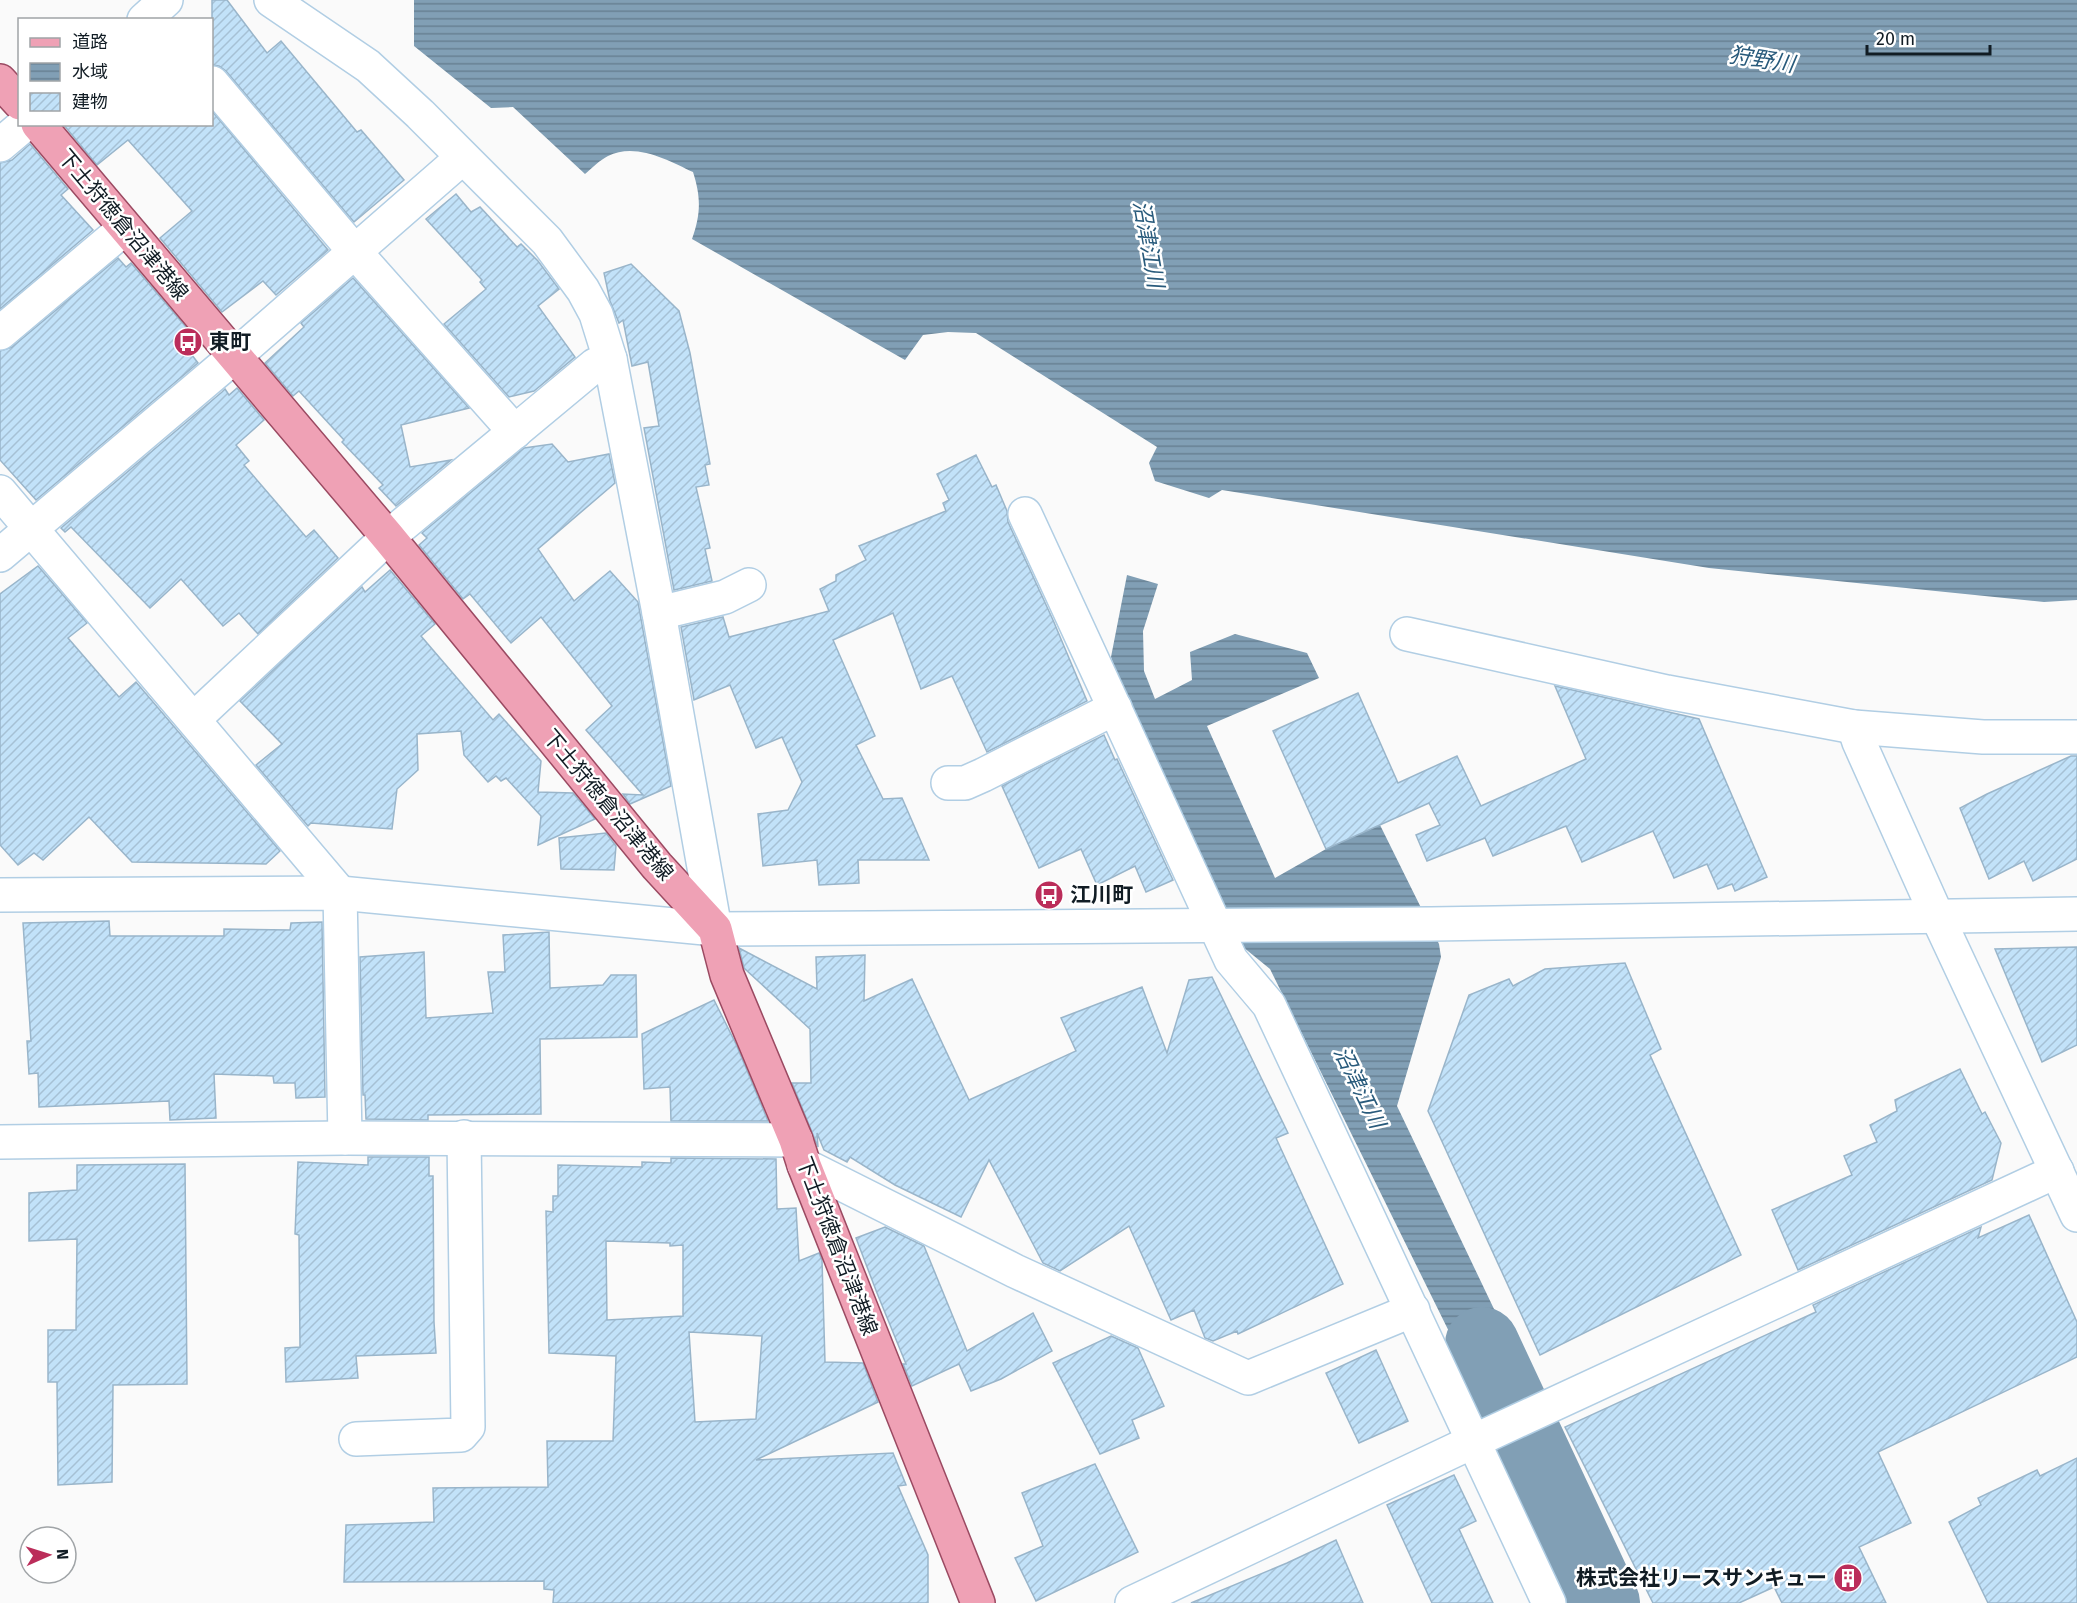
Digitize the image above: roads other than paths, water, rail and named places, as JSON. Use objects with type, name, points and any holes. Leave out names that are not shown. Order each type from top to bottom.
[{"type":"main road","points":[[0,81],[18,101]]},
{"type":"main road","name":"下土狩徳倉沼津港線","points":[[40,126],[388,537],[657,866],[715,929],[727,975],[978,1603]]},
{"type":"street","points":[[271,0],[368,66],[420,114],[547,242],[583,290],[596,314],[610,359],[659,613],[715,929]]},
{"type":"street","points":[[213,84],[355,252],[515,432]]},
{"type":"street","points":[[0,145],[23,126]]},
{"type":"street","points":[[0,555],[234,357],[462,158]]},
{"type":"street","points":[[0,333],[125,228]]},
{"type":"street","points":[[194,719],[388,537],[596,365],[610,359]]},
{"type":"street","points":[[0,492],[340,893],[345,1137]]},
{"type":"street","points":[[1025,514],[1214,925],[1231,960],[1269,1005],[1549,1603]]},
{"type":"street","points":[[659,613],[725,597],[750,585]]},
{"type":"street","points":[[1407,634],[1856,735],[2077,737]]},
{"type":"street","points":[[948,783],[965,783],[983,775],[1115,708]]},
{"type":"street","points":[[1856,735],[1937,916],[2077,1215]]},
{"type":"street","points":[[0,895],[340,893],[715,929],[1431,924],[2077,914]]},
{"type":"street","points":[[0,1142],[464,1137],[800,1153],[1015,1271],[1248,1378],[1413,1310]]},
{"type":"street","points":[[356,1439],[461,1435],[468,1427],[464,1137]]},
{"type":"street","points":[[1132,1603],[1474,1441],[2057,1171]]},
{"type":"water","name":"狩野川","points":[[414,0],[2077,0],[2077,600],[2044,602],[1709,568],[1222,490],[1209,498],[1155,481],[1149,463],[1157,447],[976,333],[948,332],[923,335],[905,360],[692,239],[699,206],[693,172],[651,154],[629,151],[608,156],[585,174],[513,107],[491,108],[414,46]]},
{"type":"water","points":[[1127,575],[1158,584],[1143,631],[1144,671],[1155,699],[1192,680],[1190,652],[1235,634],[1307,653],[1319,678],[1207,726],[1275,878],[1326,849],[1380,825],[1439,944],[1441,957],[1397,1106],[1537,1399],[1543,1428],[1505,1445],[1270,969],[1243,947],[1121,687],[1111,657]]},
{"type":"waterway","name":"沼津江川","points":[[1482,1344],[1603,1603]]},
{"type":"place","name":"東町","points":[[188,342]]},
{"type":"place","name":"江川町","points":[[1049,895]]},
{"type":"place","name":"株式会社リースサンキュー","points":[[1848,1578]]}]
